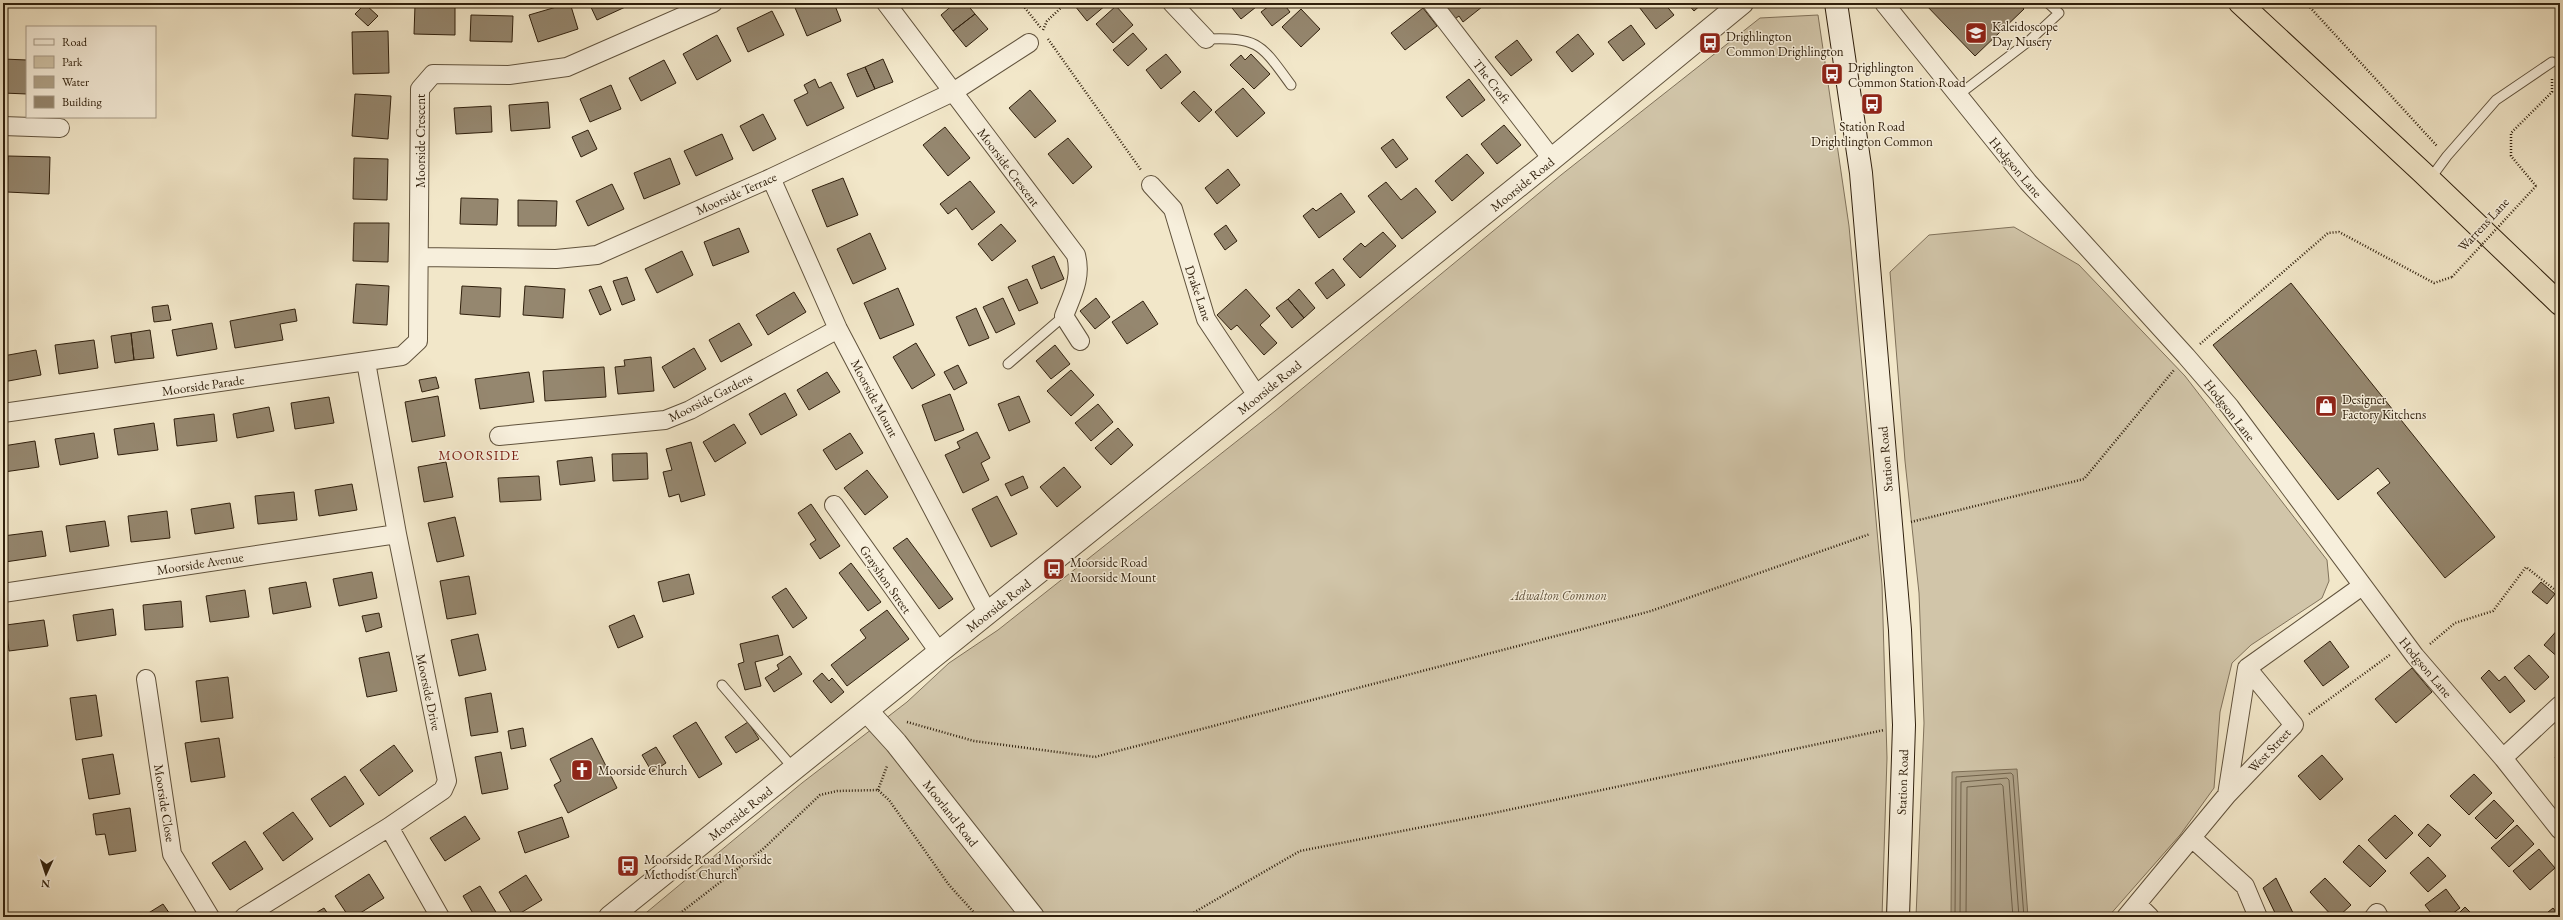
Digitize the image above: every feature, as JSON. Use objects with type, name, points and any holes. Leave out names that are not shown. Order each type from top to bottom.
[{"type":"highway","points":[[2240,3],[2430,179],[2560,304]]},
{"type":"street","name":"Moorside Crescent","points":[[402,356],[418,341],[420,257],[420,89],[433,74],[509,75],[567,67],[713,3]]},
{"type":"street","name":"Moorside Crescent","points":[[886,3],[1076,255],[1079,267],[1077,283],[1064,316]]},
{"type":"street","points":[[1172,3],[1206,39]]},
{"type":"street","name":"The Croft","points":[[1432,3],[1552,159]]},
{"type":"street","name":"Moorside Road","points":[[610,917],[1258,397],[1742,3]]},
{"type":"street","name":"Station Road","points":[[1836,3],[1860,173],[1900,630],[1904,725],[1898,917]]},
{"type":"street","name":"Hodgson Lane","points":[[1884,3],[1957,96],[2028,182],[2186,356],[2230,407],[2410,650],[2503,758],[2560,830]]},
{"type":"street","name":"Moorside Terrace","points":[[420,257],[556,259],[597,255],[771,178],[953,92],[1029,43]]},
{"type":"street","points":[[3,126],[60,128]]},
{"type":"street","name":"Moorside Mount","points":[[771,178],[838,329],[988,614]]},
{"type":"street","name":"Drake Lane","points":[[1151,185],[1173,209],[1206,319],[1258,397]]},
{"type":"street","points":[[1064,316],[1080,341]]},
{"type":"street","name":"Moorside Gardens","points":[[499,436],[666,420],[690,410],[838,329]]},
{"type":"street","name":"Moorside Parade","points":[[3,413],[402,356]]},
{"type":"street","name":"Moorside Drive","points":[[244,917],[389,827],[443,790],[447,781],[397,534],[366,362]]},
{"type":"street","name":"Grayshon Street","points":[[834,505],[939,652]]},
{"type":"street","name":"Moorside Avenue","points":[[3,593],[397,534]]},
{"type":"street","points":[[2246,668],[2362,586]]},
{"type":"street","name":"West Street","points":[[2150,917],[2131,911],[2227,795],[2294,725],[2246,668]]},
{"type":"street","name":"West Street","points":[[2227,795],[2246,668]]},
{"type":"street","name":"Moorside Close","points":[[146,679],[172,854],[210,917]]},
{"type":"street","points":[[2503,758],[2560,705]]},
{"type":"street","name":"Moorland Road","points":[[867,711],[896,743],[1033,917]]},
{"type":"street","points":[[389,827],[440,917]]},
{"type":"street","points":[[2192,838],[2245,886],[2258,917]]},
{"type":"street","points":[[2374,917],[2377,914],[2379,917]]},
{"type":"lane","points":[[1957,96],[2029,41],[2059,13],[2048,3]]},
{"type":"lane","points":[[1206,39],[1235,38],[1265,50],[1291,85]]},
{"type":"lane","points":[[2430,179],[2447,156],[2496,100],[2552,62]]},
{"type":"lane","points":[[1008,364],[1064,316]]},
{"type":"lane","points":[[722,685],[794,769]]},
{"type":"path","points":[[1021,3],[1035,19],[1151,185]]},
{"type":"path","points":[[1029,43],[1042,31],[1047,21],[1066,3]]},
{"type":"path","points":[[2306,3],[2447,156]]},
{"type":"path","name":"Warrens Lane","points":[[905,722],[974,741],[1095,757],[1651,611],[1891,527],[2084,479],[2186,356],[2328,233],[2339,232],[2434,283],[2452,277],[2536,186],[2511,156],[2511,133],[2552,92],[2552,62]]},
{"type":"path","points":[[2294,725],[2410,650],[2455,623],[2493,611],[2526,567],[2560,594]]},
{"type":"path","points":[[1186,917],[1300,851],[1489,814],[1904,725]]},
{"type":"path","points":[[675,917],[762,850],[820,795],[837,791],[872,790],[878,790],[889,800],[949,884],[978,917]]},
{"type":"green space","name":"Adwalton Common","points":[[1818,15],[1849,226],[1882,585],[1887,758],[1882,917],[641,917],[802,783],[907,702],[949,663],[998,630],[1275,411],[1561,175],[1760,18]]},
{"type":"green space","points":[[2014,227],[2079,265],[2185,376],[2327,560],[2329,581],[2322,598],[2251,645],[2232,663],[2220,712],[2214,788],[2180,835],[2108,917],[1916,917],[1924,723],[1919,593],[1905,461],[1890,272],[1929,235]]},
{"type":"water","points":[[2017,769],[2028,917],[1951,917],[1952,772]]},
{"type":"building","points":[[570,3],[578,29],[538,42],[529,15]]},
{"type":"building","points":[[589,3],[634,3],[597,20]]},
{"type":"building","points":[[793,3],[834,3],[841,21],[807,36]]},
{"type":"building","points":[[955,3],[966,3],[975,14],[953,31],[941,15]]},
{"type":"building","points":[[1078,3],[1104,3],[1106,5],[1087,21],[1075,6]]},
{"type":"building","points":[[1228,3],[1261,3],[1241,19]]},
{"type":"building","points":[[1273,3],[1283,3],[1290,12],[1272,26],[1261,12]]},
{"type":"building","points":[[1445,3],[1487,3],[1463,22],[1459,16],[1452,21],[1440,7]]},
{"type":"building","points":[[1636,3],[1664,3],[1674,15],[1656,29]]},
{"type":"building","points":[[1687,3],[1703,3],[1694,11]]},
{"type":"building","name":"Kaleidoscope Day Nusery","points":[[1924,3],[2019,3],[2024,9],[1975,56]]},
{"type":"building","points":[[365,4],[378,16],[368,26],[355,14]]},
{"type":"building","points":[[415,5],[455,6],[455,35],[414,34]]},
{"type":"building","points":[[1116,6],[1133,25],[1113,43],[1096,24]]},
{"type":"building","points":[[1423,8],[1437,26],[1405,50],[1391,33]]},
{"type":"building","points":[[1301,9],[1320,29],[1301,47],[1282,27]]},
{"type":"building","points":[[772,11],[784,35],[748,52],[737,28]]},
{"type":"building","points":[[975,14],[988,29],[966,47],[953,31]]},
{"type":"building","points":[[471,15],[513,16],[512,42],[470,41]]},
{"type":"building","points":[[1631,25],[1645,44],[1623,61],[1608,42]]},
{"type":"building","points":[[388,31],[389,73],[353,74],[352,32]]},
{"type":"building","points":[[1133,33],[1147,49],[1128,66],[1113,50]]},
{"type":"building","points":[[1578,34],[1594,54],[1572,72],[1556,52]]},
{"type":"building","points":[[717,35],[731,61],[697,80],[683,54]]},
{"type":"building","points":[[1517,40],[1532,60],[1511,76],[1495,57]]},
{"type":"building","points":[[1166,54],[1181,72],[1161,89],[1146,70]]},
{"type":"building","points":[[1251,54],[1270,74],[1254,89],[1230,65],[1241,55],[1245,60]]},
{"type":"building","points":[[3,59],[26,60],[26,94],[3,93]]},
{"type":"building","points":[[883,59],[893,82],[875,89],[865,67]]},
{"type":"building","points":[[664,60],[676,83],[641,101],[629,78]]},
{"type":"building","points":[[865,67],[875,89],[857,97],[847,74]]},
{"type":"building","points":[[815,79],[819,88],[831,82],[844,108],[807,126],[794,100],[808,93],[804,85]]},
{"type":"building","points":[[1469,79],[1485,100],[1462,117],[1446,97]]},
{"type":"building","points":[[611,85],[621,109],[590,122],[580,99]]},
{"type":"building","points":[[1243,88],[1265,113],[1237,137],[1215,112]]},
{"type":"building","points":[[1030,90],[1056,121],[1035,138],[1009,108]]},
{"type":"building","points":[[1194,91],[1212,110],[1199,122],[1181,103]]},
{"type":"building","points":[[355,94],[391,96],[388,139],[352,136]]},
{"type":"building","points":[[548,102],[550,128],[511,131],[509,105]]},
{"type":"building","points":[[491,106],[492,132],[456,134],[454,108]]},
{"type":"building","points":[[763,114],[776,139],[753,151],[740,126]]},
{"type":"building","points":[[1504,125],[1521,145],[1497,164],[1481,144]]},
{"type":"building","points":[[945,127],[970,158],[948,176],[923,145]]},
{"type":"building","points":[[588,130],[597,149],[581,157],[572,137]]},
{"type":"building","points":[[722,134],[733,159],[696,176],[684,151]]},
{"type":"building","points":[[1068,138],[1092,167],[1073,184],[1048,154]]},
{"type":"building","points":[[1393,139],[1408,159],[1396,168],[1381,148]]},
{"type":"building","points":[[1467,154],[1484,173],[1452,201],[1435,181]]},
{"type":"building","points":[[8,156],[50,157],[49,194],[7,192]]},
{"type":"building","points":[[354,158],[388,159],[387,200],[353,199]]},
{"type":"building","points":[[670,158],[680,184],[644,199],[634,173]]},
{"type":"building","points":[[1228,169],[1240,185],[1217,204],[1205,188]]},
{"type":"building","points":[[843,178],[858,215],[827,227],[812,190]]},
{"type":"building","points":[[970,181],[995,212],[972,230],[956,208],[948,214],[940,204]]},
{"type":"building","points":[[1386,182],[1401,200],[1416,188],[1436,212],[1402,239],[1368,196]]},
{"type":"building","points":[[612,184],[624,209],[588,226],[576,201]]},
{"type":"building","points":[[1341,193],[1355,212],[1319,238],[1303,216],[1313,208],[1316,211]]},
{"type":"building","points":[[461,198],[498,199],[497,225],[460,224]]},
{"type":"building","points":[[518,200],[557,201],[556,226],[518,226]]},
{"type":"building","points":[[354,223],[389,223],[388,262],[353,261]]},
{"type":"building","points":[[1001,224],[1016,241],[992,261],[978,244]]},
{"type":"building","points":[[1226,225],[1237,241],[1225,250],[1214,234]]},
{"type":"building","points":[[739,228],[749,252],[713,266],[704,242]]},
{"type":"building","points":[[1383,232],[1396,246],[1360,278],[1343,259],[1361,243],[1365,247]]},
{"type":"building","points":[[870,233],[886,269],[853,284],[837,249]]},
{"type":"building","points":[[682,251],[693,275],[657,293],[645,269]]},
{"type":"building","points":[[1054,256],[1064,279],[1041,289],[1032,266]]},
{"type":"building","points":[[1333,269],[1345,285],[1327,299],[1315,283]]},
{"type":"building","points":[[627,277],[635,300],[622,305],[613,281]]},
{"type":"building","points":[[1027,279],[1038,303],[1019,311],[1008,287]]},
{"type":"building","name":"Designer Factory Kitchens","points":[[2291,283],[2495,537],[2445,578],[2377,493],[2390,483],[2378,468],[2338,500],[2213,345]]},
{"type":"building","points":[[356,284],[389,286],[387,325],[353,323]]},
{"type":"building","points":[[462,286],[501,288],[500,317],[460,314]]},
{"type":"building","points":[[525,286],[565,289],[563,318],[523,315]]},
{"type":"building","points":[[601,286],[611,310],[600,315],[589,290]]},
{"type":"building","points":[[898,288],[914,325],[880,339],[864,303]]},
{"type":"building","points":[[1246,289],[1270,316],[1260,325],[1277,343],[1264,355],[1237,325],[1231,330],[1217,315]]},
{"type":"building","points":[[1299,289],[1315,308],[1304,318],[1288,299]]},
{"type":"building","points":[[794,292],[806,312],[768,335],[756,315]]},
{"type":"building","points":[[1003,298],[1015,324],[996,333],[983,307]]},
{"type":"building","points":[[1096,298],[1110,317],[1095,329],[1080,311]]},
{"type":"building","points":[[1288,299],[1304,318],[1292,328],[1276,308]]},
{"type":"building","points":[[1143,301],[1158,324],[1127,344],[1112,322]]},
{"type":"building","points":[[168,305],[171,320],[154,322],[152,307]]},
{"type":"building","points":[[976,308],[989,338],[969,346],[956,317]]},
{"type":"building","points":[[295,309],[297,321],[280,324],[283,340],[235,348],[230,321]]},
{"type":"building","points":[[212,323],[217,349],[177,356],[172,330]]},
{"type":"building","points":[[739,323],[752,345],[721,362],[709,340]]},
{"type":"building","points":[[150,330],[154,358],[134,360],[131,333]]},
{"type":"building","points":[[131,333],[134,360],[115,363],[111,336]]},
{"type":"building","points":[[94,340],[98,368],[59,374],[55,345]]},
{"type":"building","points":[[916,343],[935,375],[912,389],[893,357]]},
{"type":"building","points":[[1055,345],[1070,364],[1051,379],[1036,361]]},
{"type":"building","points":[[694,348],[706,369],[674,388],[662,367]]},
{"type":"building","points":[[36,350],[41,375],[3,382],[3,356]]},
{"type":"building","points":[[651,357],[654,391],[618,394],[615,367],[625,366],[624,360]]},
{"type":"building","points":[[958,365],[967,383],[954,390],[944,372]]},
{"type":"building","points":[[604,367],[606,397],[545,401],[543,371]]},
{"type":"building","points":[[1071,370],[1094,395],[1071,416],[1047,391]]},
{"type":"building","points":[[529,372],[534,402],[480,409],[475,379]]},
{"type":"building","points":[[827,372],[840,392],[809,410],[797,390]]},
{"type":"building","points":[[436,377],[439,388],[422,392],[419,380]]},
{"type":"building","points":[[785,393],[797,415],[761,435],[749,414]]},
{"type":"building","points":[[950,394],[964,430],[935,441],[922,405]]},
{"type":"building","points":[[438,396],[445,436],[412,442],[405,402]]},
{"type":"building","points":[[1019,396],[1030,422],[1009,431],[998,404]]},
{"type":"building","points":[[329,397],[334,423],[295,429],[291,403]]},
{"type":"building","points":[[1098,404],[1113,422],[1091,441],[1075,423]]},
{"type":"building","points":[[269,407],[274,431],[237,438],[233,414]]},
{"type":"building","points":[[214,414],[217,441],[177,446],[174,419]]},
{"type":"building","points":[[154,423],[158,450],[118,455],[114,429]]},
{"type":"building","points":[[734,424],[746,443],[715,462],[703,442]]},
{"type":"building","points":[[1118,428],[1133,445],[1111,465],[1095,448]]},
{"type":"building","points":[[977,432],[990,458],[981,463],[989,480],[963,493],[945,455],[960,448],[957,442]]},
{"type":"building","points":[[94,433],[98,458],[60,465],[55,439]]},
{"type":"building","points":[[850,433],[863,453],[836,470],[823,450]]},
{"type":"building","points":[[35,441],[39,467],[4,472],[3,446]]},
{"type":"building","points":[[691,442],[705,495],[681,502],[679,494],[669,497],[663,472],[672,470],[666,449]]},
{"type":"building","points":[[647,453],[648,479],[613,481],[612,454]]},
{"type":"building","points":[[592,457],[595,481],[560,485],[557,461]]},
{"type":"building","points":[[446,462],[453,497],[424,502],[418,467]]},
{"type":"building","points":[[1064,467],[1081,487],[1057,507],[1040,487]]},
{"type":"building","points":[[867,470],[888,497],[865,515],[844,488]]},
{"type":"building","points":[[539,476],[541,500],[500,502],[498,478]]},
{"type":"building","points":[[1023,476],[1028,488],[1011,496],[1005,484]]},
{"type":"building","points":[[352,484],[357,510],[319,516],[315,490]]},
{"type":"building","points":[[294,492],[297,520],[258,524],[255,496]]},
{"type":"building","points":[[997,496],[1017,534],[991,547],[972,509]]},
{"type":"building","points":[[230,503],[234,528],[195,534],[191,509]]},
{"type":"building","points":[[811,504],[840,546],[820,559],[810,544],[816,540],[798,513]]},
{"type":"building","points":[[167,511],[170,538],[131,542],[128,516]]},
{"type":"building","points":[[455,517],[464,556],[437,562],[428,523]]},
{"type":"building","points":[[105,521],[109,546],[70,552],[66,526]]},
{"type":"building","points":[[42,531],[46,556],[5,562],[3,536]]},
{"type":"building","points":[[907,538],[953,599],[939,609],[893,548]]},
{"type":"building","points":[[851,563],[881,602],[868,611],[839,573]]},
{"type":"building","points":[[372,572],[377,598],[339,606],[333,579]]},
{"type":"building","points":[[689,574],[694,594],[663,602],[658,582]]},
{"type":"building","points":[[469,576],[476,614],[447,619],[440,581]]},
{"type":"building","points":[[306,582],[311,607],[273,614],[269,588]]},
{"type":"building","points":[[2541,582],[2555,594],[2547,604],[2532,592]]},
{"type":"building","points":[[786,588],[807,618],[793,628],[772,597]]},
{"type":"building","points":[[245,590],[249,617],[210,622],[206,596]]},
{"type":"building","points":[[181,601],[183,627],[145,630],[143,605]]},
{"type":"building","points":[[113,609],[116,635],[77,641],[73,615]]},
{"type":"building","points":[[887,610],[909,639],[847,686],[831,665],[866,638],[860,630]]},
{"type":"building","points":[[379,613],[382,627],[366,632],[362,616]]},
{"type":"building","points":[[634,615],[643,637],[618,648],[609,626]]},
{"type":"building","points":[[44,620],[48,646],[9,651],[6,625]]},
{"type":"building","points":[[2560,627],[2560,659],[2544,645]]},
{"type":"building","points":[[478,634],[486,670],[459,676],[451,640]]},
{"type":"building","points":[[778,635],[783,655],[755,662],[761,686],[745,690],[738,664],[744,662],[740,644]]},
{"type":"building","points":[[2330,641],[2349,667],[2323,686],[2304,661]]},
{"type":"building","points":[[389,652],[397,691],[367,697],[359,658]]},
{"type":"building","points":[[2529,655],[2549,677],[2535,690],[2514,668]]},
{"type":"building","points":[[790,656],[802,674],[774,692],[765,678],[779,669],[777,665]]},
{"type":"building","points":[[2412,668],[2432,692],[2396,723],[2375,699]]},
{"type":"building","points":[[2489,670],[2499,681],[2505,676],[2525,701],[2510,713],[2481,678]]},
{"type":"building","points":[[822,673],[829,681],[832,678],[844,692],[831,703],[813,681]]},
{"type":"building","points":[[228,677],[233,718],[201,722],[196,681]]},
{"type":"building","points":[[491,693],[498,732],[471,736],[465,698]]},
{"type":"building","points":[[96,695],[102,736],[76,740],[70,698]]},
{"type":"building","points":[[696,722],[722,764],[699,778],[673,736]]},
{"type":"building","points":[[748,722],[759,739],[736,753],[725,737]]},
{"type":"building","points":[[523,728],[526,746],[511,749],[508,731]]},
{"type":"building","points":[[219,738],[225,777],[191,782],[185,743]]},
{"type":"building","name":"Moorside Church","points":[[592,738],[617,788],[568,813],[554,785],[561,781],[550,759]]},
{"type":"building","points":[[394,745],[413,771],[379,796],[360,770]]},
{"type":"building","points":[[656,747],[666,763],[652,772],[642,755]]},
{"type":"building","points":[[501,752],[508,789],[482,794],[475,757]]},
{"type":"building","points":[[2560,753],[2560,765],[2555,757]]},
{"type":"building","points":[[113,754],[120,794],[89,799],[82,759]]},
{"type":"building","points":[[2322,755],[2343,779],[2320,800],[2298,776]]},
{"type":"building","points":[[2474,774],[2492,793],[2469,815],[2450,796]]},
{"type":"building","points":[[345,776],[364,804],[330,827],[311,799]]},
{"type":"building","points":[[2494,800],[2514,821],[2496,839],[2475,818]]},
{"type":"building","points":[[130,808],[136,851],[109,855],[105,834],[96,835],[93,814]]},
{"type":"building","points":[[293,812],[313,839],[283,861],[263,833]]},
{"type":"building","points":[[2395,815],[2413,833],[2386,859],[2368,840]]},
{"type":"building","points":[[465,816],[480,839],[445,861],[430,838]]},
{"type":"building","points":[[562,817],[569,837],[525,853],[518,832]]},
{"type":"building","points":[[2428,824],[2441,835],[2430,847],[2418,835]]},
{"type":"building","points":[[2517,825],[2534,844],[2509,867],[2491,848]]},
{"type":"building","points":[[245,841],[263,869],[230,890],[212,863]]},
{"type":"building","points":[[2359,845],[2386,871],[2370,887],[2343,862]]},
{"type":"building","points":[[2539,849],[2555,868],[2530,890],[2513,871]]},
{"type":"building","points":[[2428,857],[2446,876],[2428,892],[2410,873]]},
{"type":"building","points":[[369,874],[384,898],[354,917],[349,917],[335,896]]},
{"type":"building","points":[[526,875],[542,900],[514,917],[499,892]]},
{"type":"building","points":[[2276,878],[2295,917],[2277,917],[2263,888]]},
{"type":"building","points":[[2325,878],[2351,905],[2338,917],[2333,917],[2310,892]]},
{"type":"building","points":[[480,886],[499,917],[475,917],[463,896]]},
{"type":"building","points":[[2446,889],[2460,908],[2448,917],[2434,917],[2425,905]]},
{"type":"building","points":[[163,904],[172,917],[142,917]]},
{"type":"building","points":[[2465,907],[2475,917],[2455,917]]},
{"type":"building","points":[[324,908],[330,917],[309,917]]},
{"type":"building","points":[[2553,908],[2560,917],[2542,917]]},
{"type":"place","name":"Kaleidoscope Day Nusery","points":[[1976,33]]},
{"type":"place","name":"Drighlington Common Drighlington","points":[[1710,43]]},
{"type":"place","name":"Drighlington Common Station Road","points":[[1832,74]]},
{"type":"place","name":"Station Road Drightlington Common","points":[[1872,104]]},
{"type":"place","name":"Designer Factory Kitchens","points":[[2326,406]]},
{"type":"place","name":"Moorside Road Moorside Mount","points":[[1054,569]]},
{"type":"place","name":"Moorside Church","points":[[582,770]]},
{"type":"place","name":"Moorside Road Moorside Methodist Church","points":[[628,866]]},
{"type":"district","name":"MOORSIDE","points":[[479,455]]}]
